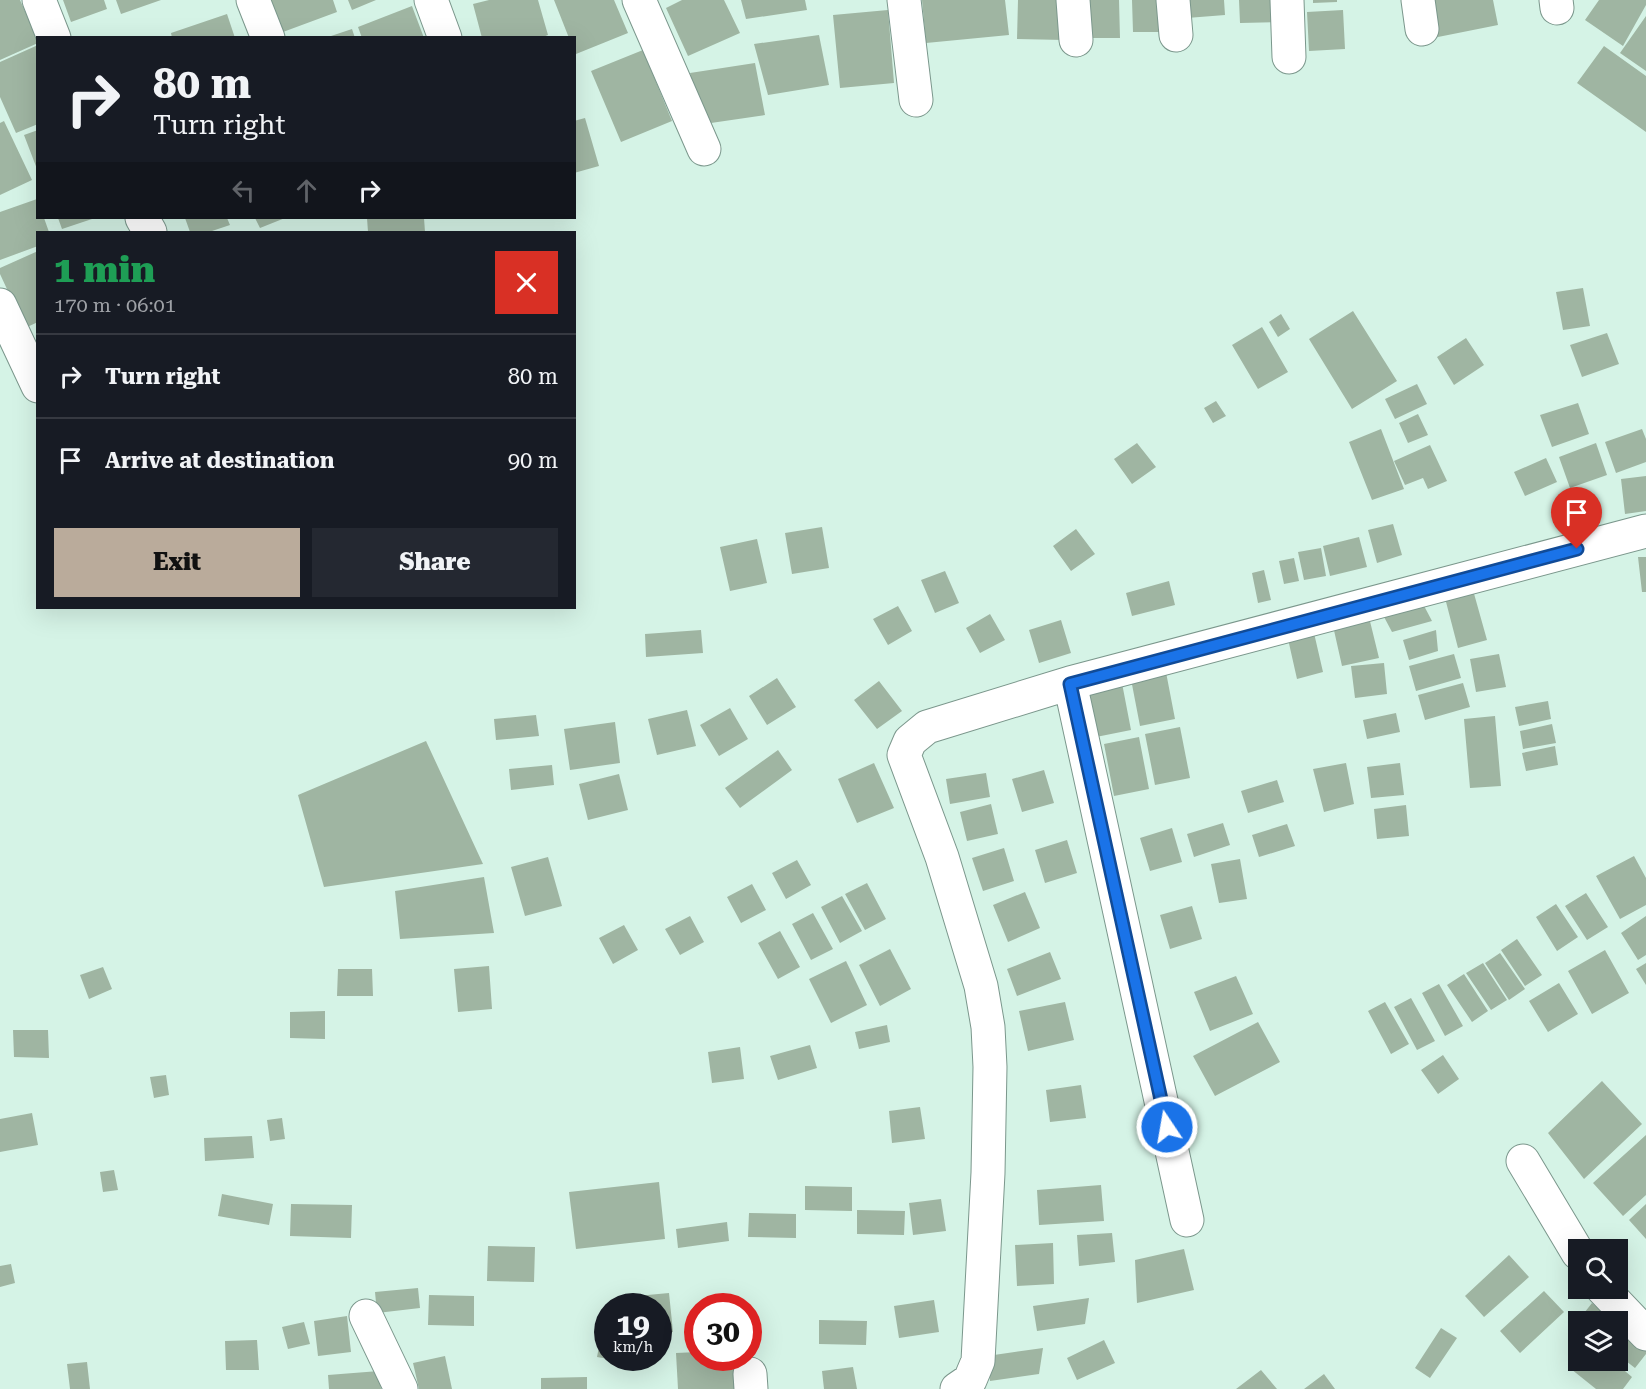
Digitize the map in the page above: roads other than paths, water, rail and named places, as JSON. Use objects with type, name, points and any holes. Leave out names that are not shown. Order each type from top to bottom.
[{"type":"street","points":[[39,0],[53,36]]},
{"type":"street","points":[[253,0],[267,36]]},
{"type":"street","points":[[430,0],[444,36]]},
{"type":"street","points":[[639,0],[704,148]]},
{"type":"street","points":[[904,0],[916,100]]},
{"type":"street","points":[[1073,0],[1076,40]]},
{"type":"street","points":[[1173,0],[1176,35]]},
{"type":"street","points":[[1287,0],[1289,57]]},
{"type":"street","points":[[0,305],[36,382]]},
{"type":"street","points":[[957,1389],[970,1380],[978,1361],[988,1173],[990,1067],[988,1028],[981,986],[945,868],[904,755],[910,741],[927,727],[1070,684],[1646,531]]},
{"type":"street","points":[[1070,684],[1187,1220]]},
{"type":"street","points":[[1523,1161],[1570,1239]]},
{"type":"street","points":[[1613,1299],[1646,1334]]},
{"type":"street","points":[[366,1316],[402,1389]]}]
